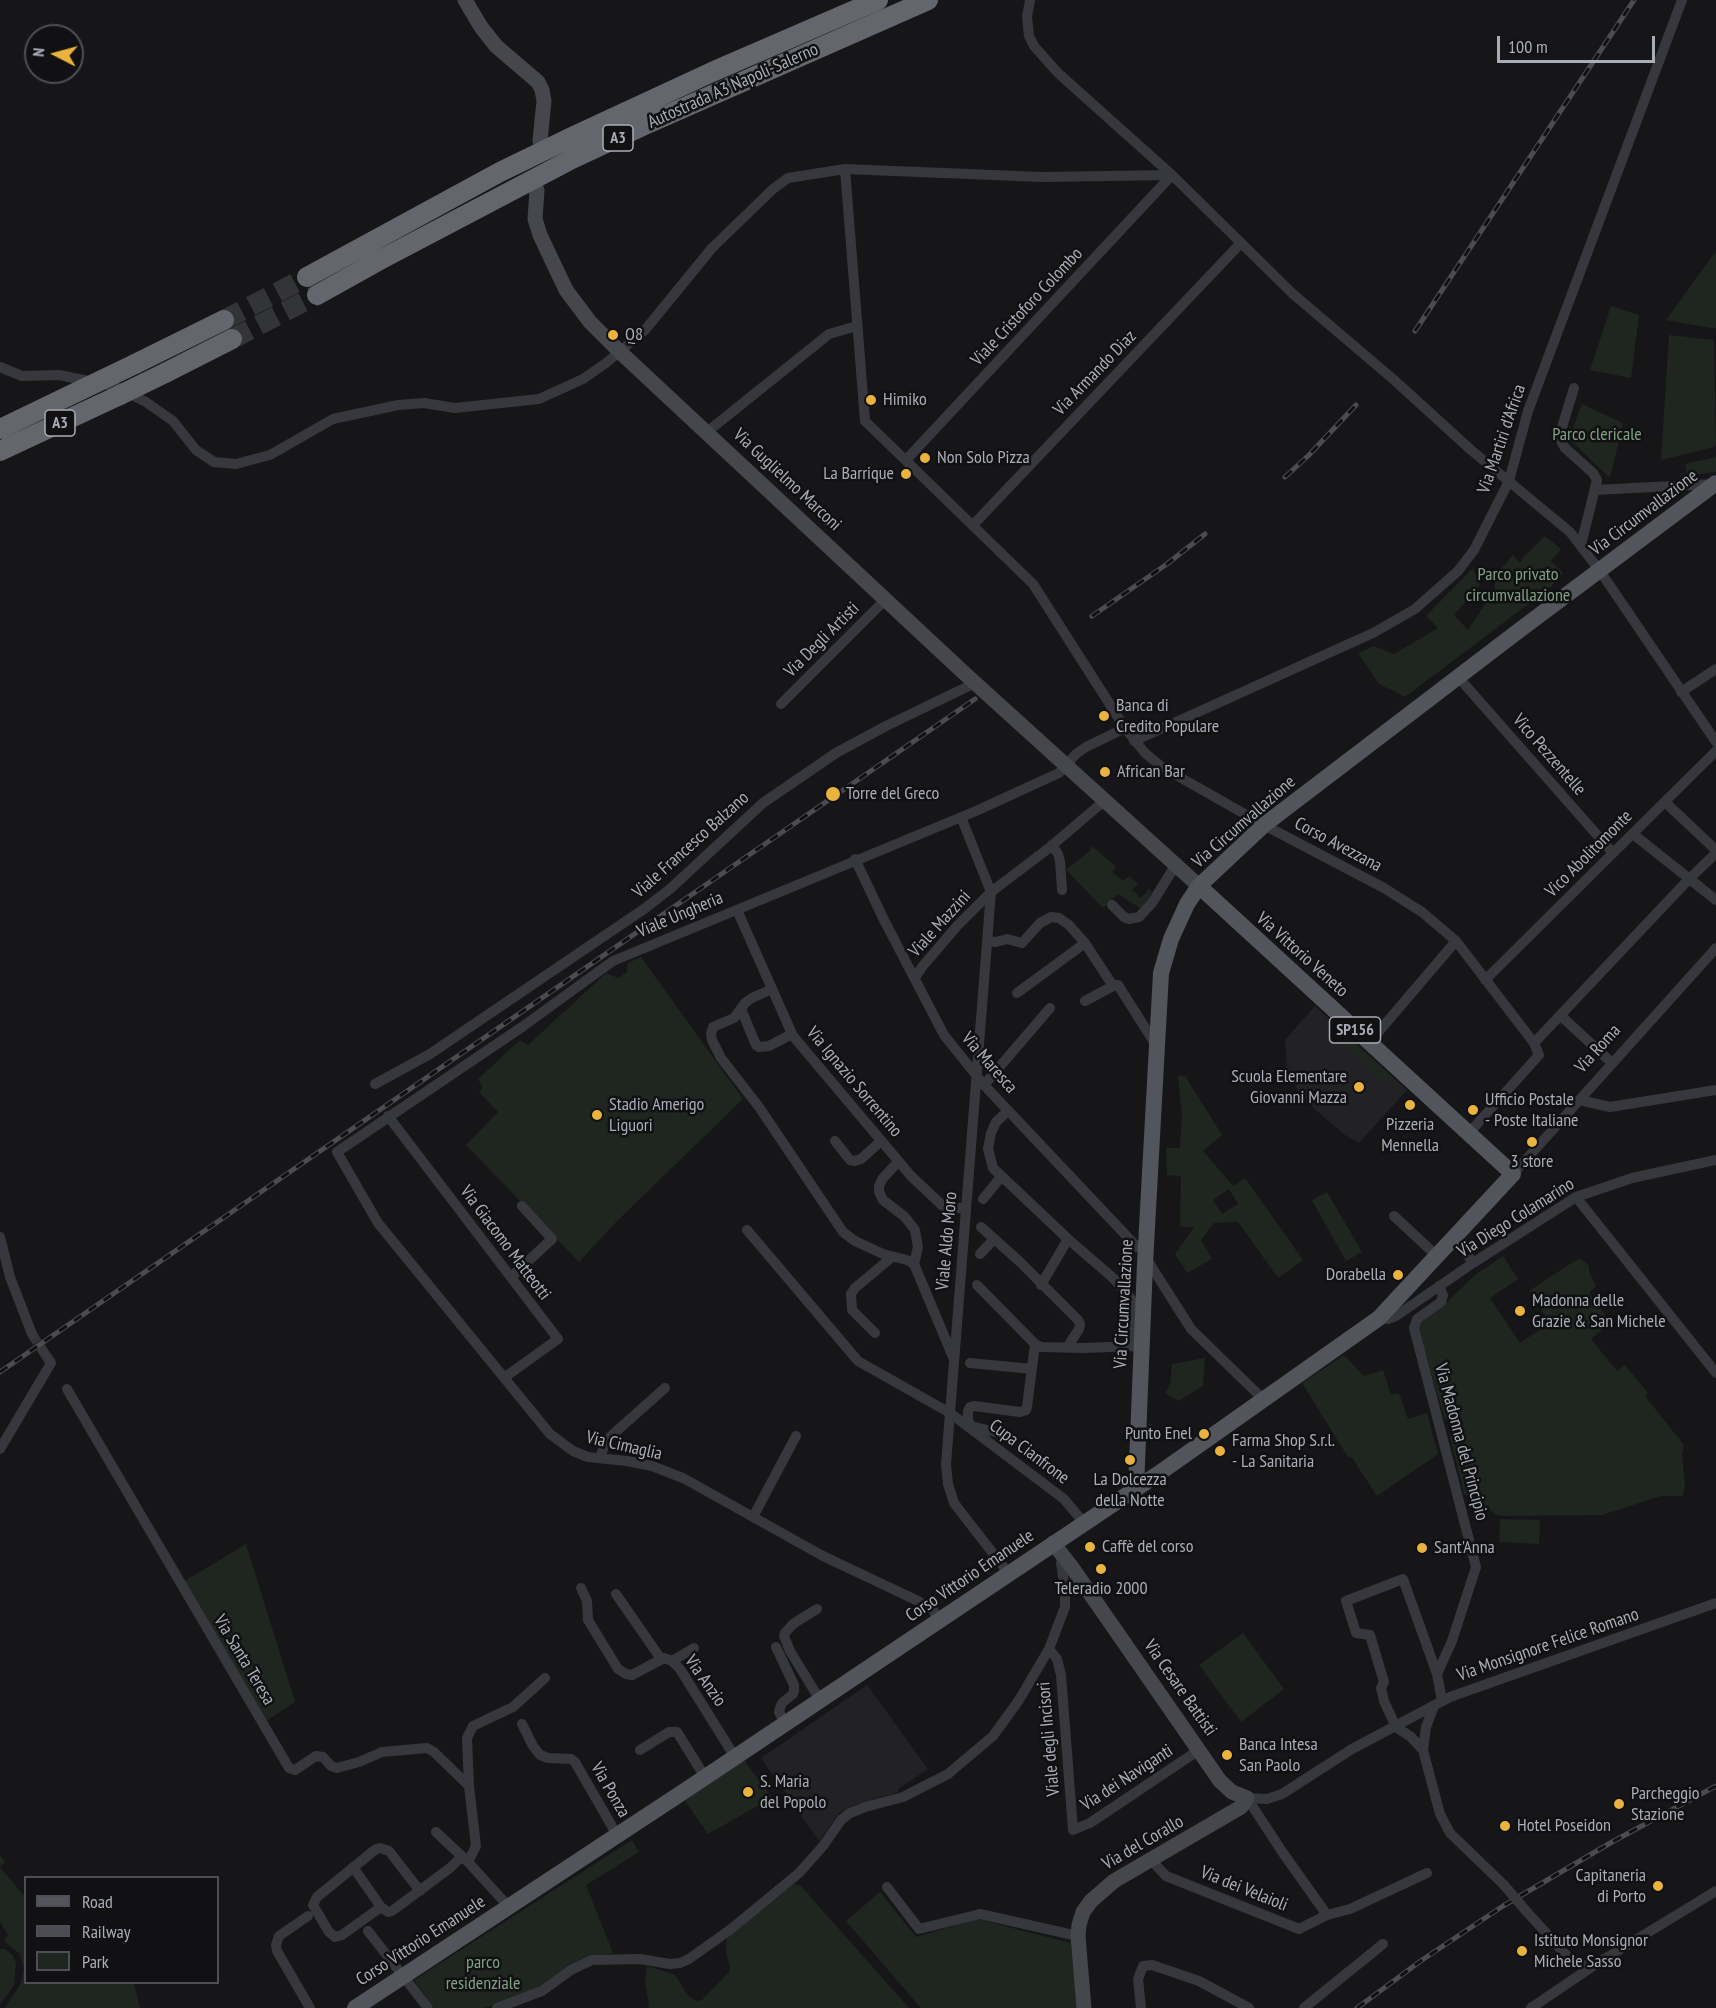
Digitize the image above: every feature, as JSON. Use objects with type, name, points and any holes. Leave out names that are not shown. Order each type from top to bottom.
[{"type":"highway","name":"Autostrada A3 Napoli-Salerno","points":[[307,277],[490,178],[574,136],[712,72],[878,0]]},
{"type":"highway","name":"Autostrada A3 Napoli-Salerno","points":[[317,295],[582,154],[928,0]]},
{"type":"highway","name":"A3","points":[[0,429],[224,320]]},
{"type":"highway","name":"A3","points":[[0,451],[232,339]]},
{"type":"main road","name":"Via Circumvallazione","points":[[1136,1488],[1138,1346],[1146,1254],[1161,973],[1171,939],[1187,904],[1199,886],[1264,825],[1716,484]]},
{"type":"main road","name":"Via Vittorio Veneto","points":[[1199,886],[1513,1174]]},
{"type":"main road","name":"Via Roma","points":[[1437,1256],[1513,1174]]},
{"type":"main road","name":"Corso Vittorio Emanuele","points":[[355,2008],[1009,1574],[1058,1549],[1084,1522],[1264,1400],[1379,1318],[1437,1256]]},
{"type":"street","points":[[465,0],[481,27],[496,46],[538,82],[542,90],[544,108],[540,141]]},
{"type":"street","points":[[1030,0],[1027,29],[1034,46],[1058,73],[1172,176],[1293,294],[1570,532],[1600,571],[1716,742]]},
{"type":"street","name":"Via Martiri d'Africa","points":[[1134,741],[1373,633],[1415,609],[1458,571],[1474,550],[1509,481],[1528,411],[1682,0]]},
{"type":"street","points":[[0,367],[22,376],[59,375],[114,386],[146,402],[173,421],[196,450],[214,462],[236,464],[270,455],[333,419],[398,405],[424,403],[455,408],[539,399],[583,379],[645,330],[712,248],[773,189],[788,178],[845,169],[1042,177],[1172,176]]},
{"type":"street","name":"Corso Avezzana","points":[[845,169],[865,421],[1004,555],[1038,592],[1134,741],[1162,767],[1264,825],[1383,888],[1422,912],[1456,941],[1534,1043]]},
{"type":"street","name":"Viale Cristoforo Colombo","points":[[906,460],[1172,176]]},
{"type":"street","name":"Via Guglielmo Marconi","points":[[537,190],[535,219],[566,290],[590,322],[975,683],[1066,765]]},
{"type":"street","name":"Via Armando Diaz","points":[[973,525],[1240,244]]},
{"type":"street","points":[[707,432],[829,333],[857,327]]},
{"type":"street","points":[[1574,388],[1559,437],[1565,448],[1593,473],[1597,480],[1581,545]]},
{"type":"street","points":[[1595,490],[1716,484]]},
{"type":"street","name":"Via Degli Artisti","points":[[781,704],[886,599]]},
{"type":"street","points":[[1681,692],[1716,669]]},
{"type":"street","name":"Vico Pezzentelle","points":[[1459,678],[1613,853]]},
{"type":"street","name":"Viale Francesco Balzano","points":[[375,1084],[430,1054],[644,909],[670,889],[763,803],[836,753],[975,683]]},
{"type":"street","points":[[1066,765],[1086,747],[1125,728]]},
{"type":"street","name":"Vico Abolitomonte","points":[[1485,980],[1716,751]]},
{"type":"street","name":"SP156","points":[[1066,765],[1199,886]]},
{"type":"street","name":"Viale Ungheria","points":[[337,1152],[522,1027],[613,961],[961,817],[1059,773],[1066,765]]},
{"type":"street","name":"Viale Mazzini","points":[[915,978],[957,926],[991,892],[1104,801]]},
{"type":"street","points":[[1468,1134],[1539,1055],[1534,1043],[1716,852],[1665,802]]},
{"type":"street","points":[[961,817],[991,892]]},
{"type":"street","points":[[1633,834],[1716,900]]},
{"type":"street","points":[[1052,845],[1060,861],[1062,890]]},
{"type":"street","name":"Via Maresca","points":[[855,859],[944,1035],[980,1081],[1146,1254],[1191,1329],[1264,1400]]},
{"type":"street","points":[[1112,905],[1124,918],[1139,917],[1152,903],[1175,866]]},
{"type":"street","name":"Viale Aldo Moro","points":[[991,892],[980,1081],[966,1208],[946,1464],[948,1484],[954,1503],[1009,1574]]},
{"type":"street","name":"Via Ignazio Sorrentino","points":[[737,910],[792,1034],[911,1176],[945,1208],[966,1208]]},
{"type":"street","points":[[987,941],[996,942],[1007,939],[1022,943],[1040,923],[1054,917],[1059,918],[1069,925],[1085,943],[1113,986]]},
{"type":"street","points":[[1369,1042],[1456,941]]},
{"type":"street","points":[[1017,993],[1085,943]]},
{"type":"street","name":"Via Roma","points":[[1513,1174],[1715,952]]},
{"type":"street","points":[[1085,1001],[1113,986],[1118,986],[1157,1047]]},
{"type":"street","points":[[772,989],[752,998],[734,1018],[713,1028],[712,1040],[721,1058],[759,1107],[843,1232],[855,1241],[914,1264]]},
{"type":"street","points":[[980,1081],[1050,1008]]},
{"type":"street","points":[[741,1009],[756,1045],[759,1047],[769,1046],[792,1034]]},
{"type":"street","points":[[1561,1016],[1612,1063]]},
{"type":"street","points":[[1579,1100],[1610,1107],[1716,1090]]},
{"type":"street","points":[[977,1285],[1035,1344],[1041,1347],[1138,1346],[1132,1300],[1112,1277],[993,1168],[988,1149],[991,1132],[996,1122],[1008,1111]]},
{"type":"street","name":"Via Giacomo Matteotti","points":[[388,1116],[558,1339],[505,1377]]},
{"type":"street","points":[[835,1141],[850,1160],[855,1161],[861,1159],[881,1141]]},
{"type":"street","name":"Via Cimaglia","points":[[337,1152],[378,1222],[550,1434],[573,1451],[588,1456],[652,1467],[683,1478],[823,1556],[918,1600],[932,1609],[940,1620]]},
{"type":"street","name":"Via Diego Colamarino","points":[[1379,1318],[1388,1319],[1396,1316],[1576,1197],[1632,1178],[1716,1160]]},
{"type":"street","points":[[898,1162],[883,1178],[879,1192],[883,1200],[905,1217],[915,1230],[918,1247],[914,1264],[954,1360]]},
{"type":"street","points":[[983,1199],[1001,1177]]},
{"type":"street","points":[[1576,1197],[1716,1373]]},
{"type":"street","points":[[511,1277],[552,1239],[522,1206]]},
{"type":"street","points":[[1394,1216],[1437,1256]]},
{"type":"street","points":[[981,1227],[1080,1324],[1070,1343]]},
{"type":"street","name":"Cupa Cianfrone","points":[[747,1230],[866,1368],[950,1413],[1064,1499],[1084,1522]]},
{"type":"street","points":[[0,1237],[10,1277],[32,1334]]},
{"type":"street","points":[[1455,1237],[1473,1263]]},
{"type":"street","points":[[980,1254],[994,1239]]},
{"type":"street","points":[[1041,1285],[1068,1239]]},
{"type":"street","points":[[875,1333],[852,1310],[851,1294],[892,1257]]},
{"type":"street","name":"Via Madonna del Principio","points":[[1437,1674],[1452,1641],[1476,1567],[1414,1328],[1416,1319],[1441,1302],[1443,1295],[1439,1286]]},
{"type":"street","points":[[1003,1434],[971,1426],[968,1411],[974,1406],[1023,1412],[1028,1407],[1035,1344]]},
{"type":"street","points":[[0,1449],[51,1363],[43,1351]]},
{"type":"street","points":[[970,1363],[1032,1369]]},
{"type":"street","points":[[600,1458],[605,1443],[611,1436],[666,1388]]},
{"type":"street","name":"Via Santa Teresa","points":[[66,1389],[289,1768],[295,1770],[316,1756],[323,1757],[336,1768],[359,1762],[382,1752],[427,1748],[469,1786]]},
{"type":"street","points":[[753,1517],[796,1436]]},
{"type":"street","points":[[497,2008],[542,1991],[571,1970],[592,1960],[640,1959],[670,1964],[680,1963],[731,1929],[799,1873],[823,1846],[841,1820],[850,1813],[903,1797],[948,1774],[993,1736],[1019,1700],[1050,1649],[1065,1607],[1065,1589],[1058,1549]]},
{"type":"street","name":"Via Cesare Battisti","points":[[1058,1549],[1220,1781],[1232,1792],[1247,1798]]},
{"type":"street","points":[[1423,1750],[1411,1737],[1396,1727],[1384,1701],[1381,1688],[1384,1682],[1370,1635],[1356,1633],[1346,1601],[1403,1579],[1437,1674],[1438,1703],[1426,1727],[1423,1750],[1440,1814],[1450,1833],[1504,1885],[1569,1958],[1584,1965],[1593,1966]]},
{"type":"street","name":"Via Anzio","points":[[580,1588],[587,1600],[588,1620],[618,1669],[632,1675],[667,1660],[680,1669],[735,1757]]},
{"type":"street","points":[[616,1594],[667,1660],[694,1648]]},
{"type":"street","name":"Via Monsignore Felice Romano","points":[[1396,1727],[1438,1703],[1716,1603]]},
{"type":"street","points":[[817,1609],[793,1624],[784,1636],[790,1651],[820,1700]]},
{"type":"street","points":[[776,1647],[794,1685],[793,1694],[782,1703],[779,1712],[785,1723]]},
{"type":"street","name":"Viale degli Incisori","points":[[1050,1649],[1057,1659],[1061,1675],[1073,1830]]},
{"type":"street","points":[[353,1867],[381,1907],[388,1912],[465,1859],[477,1846],[469,1786],[468,1732],[478,1722],[505,1713],[545,1678]]},
{"type":"street","name":"Via Ponza","points":[[522,1724],[540,1755],[548,1758],[571,1759],[575,1762],[617,1835]]},
{"type":"street","points":[[1247,1798],[1267,1799],[1282,1794],[1352,1749],[1396,1727]]},
{"type":"street","points":[[640,1750],[669,1732],[677,1732],[705,1777]]},
{"type":"street","name":"Via dei Naviganti","points":[[1073,1830],[1090,1823],[1199,1750]]},
{"type":"street","points":[[1247,1798],[1327,1915]]},
{"type":"street","name":"Via del Corallo","points":[[1084,2008],[1078,1936],[1083,1912],[1098,1894],[1114,1881],[1241,1808],[1247,1798]]},
{"type":"street","name":"Corso Vittorio Emanuele","points":[[436,1832],[465,1859],[509,1907]]},
{"type":"street","points":[[381,1907],[339,1937],[335,1937],[329,1932],[314,1907],[314,1901],[376,1849],[384,1848],[389,1851],[420,1891]]},
{"type":"street","name":"Via dei Velaioli","points":[[1152,1861],[1166,1876],[1299,1929],[1327,1915],[1350,1909],[1427,1873]]},
{"type":"street","points":[[887,1887],[919,1929],[980,1914],[1078,1936]]},
{"type":"street","points":[[1531,2008],[1593,1966],[1716,1891]]},
{"type":"street","points":[[308,1916],[279,1936],[276,1945],[277,1951],[310,2008]]},
{"type":"street","points":[[368,1931],[428,2008]]},
{"type":"street","points":[[1304,2008],[1383,1944]]},
{"type":"street","points":[[1565,1985],[1570,1967],[1569,1958]]},
{"type":"street","points":[[1141,2008],[1138,1979],[1143,1966],[1152,1965],[1199,1982],[1248,2008]]},
{"type":"shaded area","points":[[1315,1006],[1407,1090],[1359,1143],[1345,1135],[1301,1097],[1294,1082],[1284,1069],[1287,1064],[1285,1040]]},
{"type":"shaded area","points":[[867,1685],[928,1769],[898,1789],[898,1792],[854,1805],[839,1813],[819,1841],[761,1758]]},
{"type":"green space","points":[[1716,251],[1716,328],[1666,320]]},
{"type":"green space","points":[[1611,306],[1639,315],[1631,378],[1590,370]]},
{"type":"green space","points":[[1669,335],[1714,340],[1716,444],[1714,447],[1661,460]]},
{"type":"green space","name":"Parco clericale","points":[[1582,404],[1623,423],[1610,478],[1569,439]]},
{"type":"green space","points":[[1716,456],[1716,472],[1687,476],[1685,464]]},
{"type":"green space","name":"Parco privato circumvallazione","points":[[1545,536],[1561,549],[1551,561],[1563,573],[1551,587],[1405,697],[1379,684],[1358,653],[1374,646],[1394,654],[1438,628],[1426,616],[1473,568],[1480,585],[1454,615],[1468,630],[1495,589],[1495,576],[1513,555],[1520,563],[1524,556]]},
{"type":"green space","points":[[1092,846],[1116,867],[1112,872],[1123,881],[1129,876],[1138,884],[1132,890],[1141,898],[1149,889],[1152,892],[1143,910],[1118,894],[1103,908],[1066,870],[1090,851]]},
{"type":"green space","name":"Stadio Amerigo Liguori","points":[[641,957],[743,1099],[616,1222],[579,1262],[466,1145],[498,1112],[479,1092],[483,1088],[478,1079],[520,1040],[528,1045],[606,973],[618,978],[627,972],[628,963]]},
{"type":"green space","points":[[1334,1024],[1394,1079],[1386,1081],[1380,1079],[1334,1035]]},
{"type":"green space","points":[[1178,1076],[1185,1076],[1222,1135],[1203,1151],[1233,1186],[1245,1178],[1303,1260],[1278,1278],[1238,1222],[1214,1223],[1201,1240],[1212,1259],[1187,1273],[1175,1254],[1194,1227],[1180,1227],[1181,1176],[1167,1175],[1166,1148],[1180,1148],[1182,1115]],"holes":[[[1229,1189],[1238,1204],[1222,1214],[1213,1200]]]},
{"type":"green space","points":[[1327,1192],[1362,1252],[1346,1261],[1312,1200]]},
{"type":"green space","points":[[1503,1256],[1518,1279],[1490,1298],[1520,1343],[1550,1323],[1529,1291],[1576,1260],[1581,1259],[1589,1266],[1589,1272],[1596,1286],[1589,1293],[1611,1322],[1591,1339],[1617,1371],[1625,1365],[1648,1393],[1645,1396],[1684,1445],[1682,1455],[1685,1485],[1683,1496],[1661,1496],[1602,1515],[1506,1516],[1496,1515],[1477,1505],[1464,1493],[1450,1438],[1454,1430],[1452,1421],[1445,1419],[1418,1329],[1420,1323],[1475,1275]]},
{"type":"green space","points":[[1344,1355],[1364,1376],[1383,1370],[1391,1395],[1399,1393],[1408,1419],[1427,1413],[1438,1454],[1377,1496],[1352,1458],[1348,1457],[1302,1383]]},
{"type":"green space","points":[[1205,1358],[1203,1386],[1179,1401],[1165,1393],[1170,1385],[1172,1364]]},
{"type":"green space","points":[[1500,1519],[1540,1520],[1539,1544],[1499,1542]]},
{"type":"green space","points":[[246,1544],[295,1702],[266,1721],[183,1582]]},
{"type":"green space","points":[[1243,1633],[1284,1689],[1241,1722],[1199,1665]]},
{"type":"green space","points":[[744,1760],[772,1798],[708,1834],[685,1801]]},
{"type":"green space","name":"parco residenziale","points":[[632,1840],[639,1852],[586,1885],[613,1953],[590,1957],[542,1988],[484,2008],[434,2008],[414,1980]]},
{"type":"green space","points":[[0,1855],[5,1862],[0,1867]]},
{"type":"green space","points":[[0,1867],[24,1896],[24,1969],[20,1954],[4,1941],[8,1935],[0,1922]]},
{"type":"green space","points":[[794,1884],[801,1886],[909,2008],[648,2008],[645,1982],[647,1966],[673,1974],[688,1996],[697,2001],[702,2000],[729,1972],[726,1952],[727,1935]]},
{"type":"green space","points":[[880,1892],[916,1937],[977,1919],[1071,1943],[1077,2008],[921,2008],[846,1921]]},
{"type":"green space","points":[[0,1949],[5,1949],[13,1955],[16,1964],[14,1985],[0,2005]]},
{"type":"green space","points":[[24,1969],[24,1984],[134,1984],[140,2008],[5,2008],[20,1985]]},
{"type":"tunnel","points":[[224,320],[307,277]]},
{"type":"tunnel","points":[[232,339],[317,295]]},
{"type":"tunnel","points":[[32,1334],[43,1351]]},
{"type":"railway","points":[[1415,331],[1634,0]]},
{"type":"railway","points":[[1285,477],[1356,405]]},
{"type":"railway","points":[[1092,616],[1167,564],[1205,534]]},
{"type":"railway","points":[[0,1372],[975,699]]},
{"type":"railway","points":[[1357,2008],[1422,1960],[1503,1906],[1612,1842],[1716,1786]]},
{"type":"place","name":"Q8","points":[[613,335]]},
{"type":"place","name":"Himiko","points":[[871,400]]},
{"type":"place","name":"Non Solo Pizza","points":[[925,458]]},
{"type":"place","name":"La Barrique","points":[[906,474]]},
{"type":"place","name":"Banca di Credito Populare","points":[[1104,716]]},
{"type":"place","name":"African Bar","points":[[1105,772]]},
{"type":"place","name":"Torre del Greco","points":[[833,794]]},
{"type":"place","name":"Scuola Elementare Giovanni Mazza","points":[[1359,1087]]},
{"type":"place","name":"Pizzeria Mennella","points":[[1410,1105]]},
{"type":"place","name":"Ufficio Postale - Poste Italiane","points":[[1473,1110]]},
{"type":"place","name":"Stadio Amerigo Liguori","points":[[597,1115]]},
{"type":"place","name":"3 store","points":[[1532,1142]]},
{"type":"place","name":"Dorabella","points":[[1398,1275]]},
{"type":"place","name":"Madonna delle Grazie & San Michele","points":[[1520,1311]]},
{"type":"place","name":"Punto Enel","points":[[1204,1434]]},
{"type":"place","name":"Farma Shop S.r.l. - La Sanitaria","points":[[1220,1451]]},
{"type":"place","name":"La Dolcezza della Notte","points":[[1130,1460]]},
{"type":"place","name":"Caffè del corso","points":[[1090,1547]]},
{"type":"place","name":"Sant'Anna","points":[[1422,1548]]},
{"type":"place","name":"Teleradio 2000","points":[[1101,1569]]},
{"type":"place","name":"Banca Intesa San Paolo","points":[[1227,1755]]},
{"type":"place","name":"S. Maria del Popolo","points":[[748,1792]]},
{"type":"place","name":"Parcheggio Stazione","points":[[1619,1804]]},
{"type":"place","name":"Hotel Poseidon","points":[[1505,1826]]},
{"type":"place","name":"Capitaneria di Porto","points":[[1658,1886]]},
{"type":"place","name":"Istituto Monsignor Michele Sasso","points":[[1522,1951]]}]
